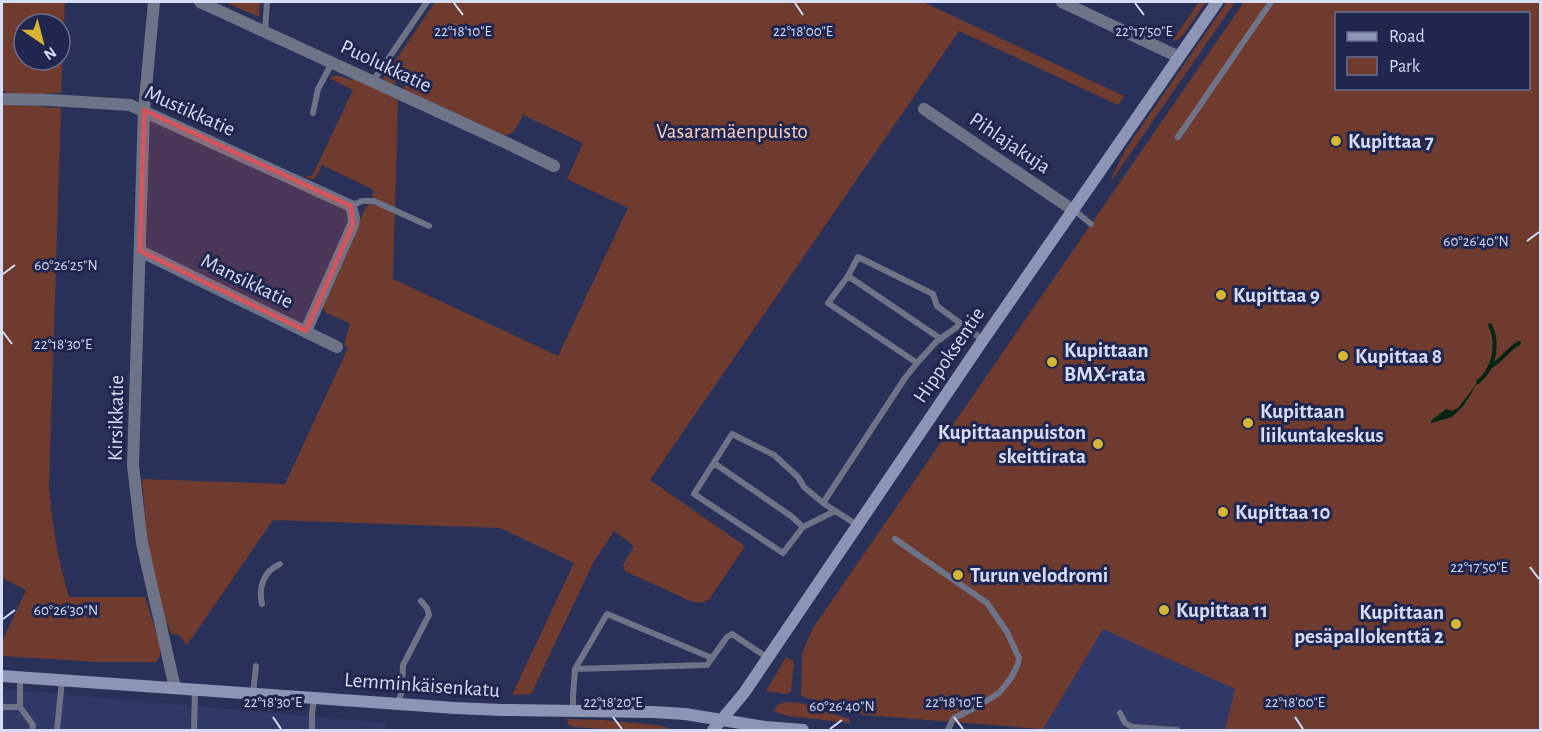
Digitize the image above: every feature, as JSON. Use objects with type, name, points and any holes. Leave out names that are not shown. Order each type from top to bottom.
[{"type":"street","name":"Kirsikkatie","points":[[154,2],[144,110],[133,465],[141,543],[175,688]]},
{"type":"street","name":"Puolukkatie","points":[[200,2],[554,166]]},
{"type":"street","points":[[1062,2],[1179,57]]},
{"type":"street","name":"Hippoksentie","points":[[713,730],[744,693],[983,340],[1217,2]]},
{"type":"street","name":"Mustikkatie","points":[[2,99],[130,105],[351,206]]},
{"type":"street","name":"Pihlajakuja","points":[[924,110],[1073,210]]},
{"type":"street","points":[[306,331],[353,225],[351,206]]},
{"type":"street","name":"Mansikkatie","points":[[140,251],[337,347]]},
{"type":"street","name":"Lemminkäisenkatu","points":[[2,676],[502,710],[686,714],[765,727],[803,730]]},
{"type":"lane","points":[[265,32],[267,2]]},
{"type":"lane","points":[[373,81],[427,2]]},
{"type":"lane","points":[[1178,137],[1271,2]]},
{"type":"lane","points":[[313,113],[318,89],[332,62]]},
{"type":"lane","points":[[351,206],[362,201],[374,201],[429,226]]},
{"type":"lane","points":[[1073,210],[1091,224]]},
{"type":"lane","points":[[917,363],[828,303],[848,276],[858,256],[933,294],[937,306],[983,340]]},
{"type":"lane","points":[[848,276],[941,339]]},
{"type":"lane","points":[[823,503],[905,378],[936,342],[961,324]]},
{"type":"lane","points":[[835,511],[803,527],[783,553],[694,494],[732,434],[774,455],[798,477],[804,487],[823,503],[857,525]]},
{"type":"lane","points":[[714,463],[791,516],[803,527]]},
{"type":"lane","points":[[896,539],[987,603],[1007,632],[1019,658],[1005,687],[995,696],[954,717],[948,730]]},
{"type":"lane","points":[[262,604],[260,597],[264,578],[273,567],[280,564]]},
{"type":"lane","points":[[398,704],[402,691],[403,665],[429,615],[421,601]]},
{"type":"lane","points":[[573,711],[574,669],[607,614],[712,658]]},
{"type":"lane","points":[[574,669],[707,665],[732,634],[768,658]]},
{"type":"lane","points":[[253,694],[256,666]]},
{"type":"lane","points":[[20,677],[20,706],[33,725],[32,730]]},
{"type":"lane","points":[[57,730],[62,680]]},
{"type":"lane","points":[[194,730],[195,690]]},
{"type":"lane","points":[[312,730],[314,698]]},
{"type":"lane","points":[[2,707],[20,706]]},
{"type":"lane","points":[[1120,713],[1125,723],[1132,727],[1177,730]]},
{"type":"highlighted area","points":[[144,110],[351,206],[353,225],[306,331],[140,251]]},
{"type":"shaded area","points":[[1478,382],[1464,405],[1452,417],[1431,423],[1446,409],[1452,411],[1458,408]]},
{"type":"shaded area","points":[[1103,628],[1235,689],[1225,730],[1043,729]]},
{"type":"shaded area","points":[[2,689],[388,723],[386,730],[2,730]]},
{"type":"green space","points":[[2,2],[65,2],[65,12],[12,12],[12,72],[62,72],[61,93],[47,93],[45,96],[7,95],[6,91],[2,91]]},
{"type":"green space","points":[[225,2],[260,2],[259,17]]},
{"type":"green space","name":"Vasaramäenpuisto","points":[[435,2],[923,2],[1124,96],[1118,105],[959,31],[650,480],[745,546],[710,598],[697,602],[625,571],[623,565],[634,546],[614,531],[593,563],[531,694],[512,695],[574,563],[500,528],[273,520],[187,645],[179,635],[172,634],[166,622],[148,547],[142,479],[285,484],[348,348],[344,345],[350,323],[326,313],[322,306],[364,211],[374,198],[372,196],[374,190],[322,165],[313,179],[304,177],[311,176],[314,172],[353,90],[329,78],[341,76],[358,80],[398,100],[393,279],[558,356],[628,208],[567,179],[583,143],[523,115],[518,126],[510,134],[503,135],[405,90],[404,85],[397,82],[392,84],[383,79]]},
{"type":"green space","points":[[1199,2],[1206,2],[1183,35],[1172,41]]},
{"type":"green space","points":[[1227,2],[1235,2],[1112,180],[1126,149]]},
{"type":"green space","name":"Kupittaan liikuntakeskus","points":[[1244,2],[1540,2],[1540,730],[1225,730],[1235,689],[1103,629],[1043,729],[864,715],[801,696],[802,653],[813,628]]},
{"type":"green space","points":[[2,105],[61,108],[49,486],[56,542],[65,583],[69,597],[145,597],[160,645],[160,656],[156,662],[97,662],[2,656],[2,642],[26,590],[2,578]]},
{"type":"green space","points":[[786,657],[794,662],[791,691],[786,694],[766,691]]},
{"type":"green space","points":[[784,702],[800,703],[850,719],[850,723],[788,716],[773,711]]},
{"type":"green space","points":[[567,719],[657,725],[672,729],[621,730],[572,727],[568,724]]},
{"type":"waterway","points":[[1478,382],[1491,365],[1494,353],[1495,342],[1490,325]]},
{"type":"waterway","points":[[1490,367],[1519,343]]},
{"type":"place","name":"Kupittaa 7","points":[[1336,141]]},
{"type":"place","name":"Kupittaa 9","points":[[1221,295]]},
{"type":"place","name":"Kupittaa 8","points":[[1343,356]]},
{"type":"place","name":"Kupittaan BMX-rata","points":[[1052,362]]},
{"type":"place","name":"Kupittaan liikuntakeskus","points":[[1248,423]]},
{"type":"place","name":"Kupittaanpuiston skeittirata","points":[[1098,444]]},
{"type":"place","name":"Kupittaa 10","points":[[1223,512]]},
{"type":"place","name":"Turun velodromi","points":[[958,575]]},
{"type":"place","name":"Kupittaa 11","points":[[1164,610]]},
{"type":"place","name":"Kupittaan pesäpallokenttä 2","points":[[1456,624]]}]
